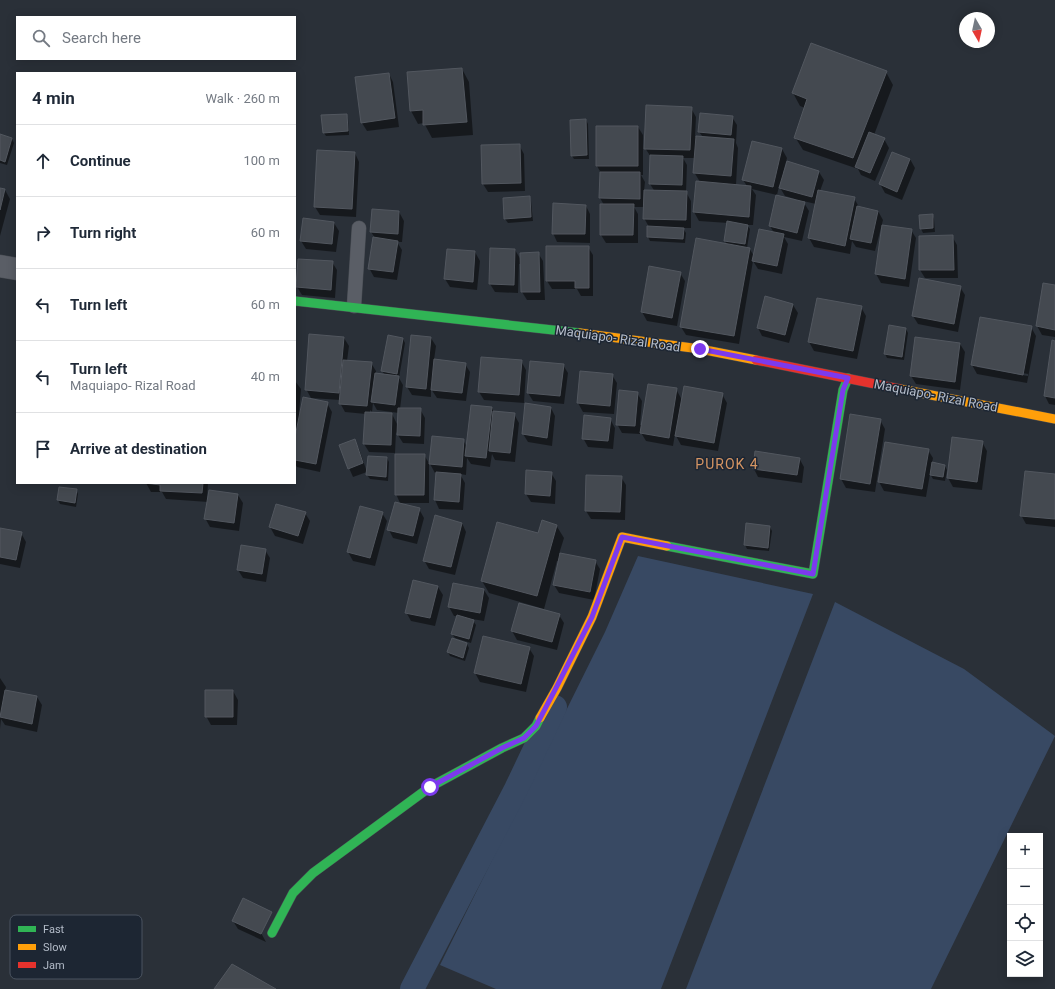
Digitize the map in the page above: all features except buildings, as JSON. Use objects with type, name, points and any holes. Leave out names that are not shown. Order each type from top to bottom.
[{"type":"street","points":[[0,266],[16,269]]},
{"type":"street","name":"Maquiapo- Rizal Road","points":[[296,301],[354,306],[567,331],[700,349],[1055,419]]},
{"type":"street","points":[[272,932],[292,894],[301,883],[313,873],[430,787],[502,748],[524,738],[536,726],[592,617],[622,537],[813,574],[843,390],[848,378]]},
{"type":"lane","points":[[354,306],[359,228]]},
{"type":"water","points":[[638,556],[813,594],[661,989],[496,989],[440,965],[605,632]]},
{"type":"water","points":[[835,602],[964,669],[1055,736],[931,989],[686,989]]},
{"type":"waterway","points":[[412,989],[516,789],[555,707]]},
{"type":"traffic: fast","points":[[296,301],[580,333]]},
{"type":"traffic: fast","points":[[667,546],[813,574],[843,390],[848,378]]},
{"type":"traffic: fast","points":[[272,933],[293,893],[313,873],[430,787],[502,748],[524,738],[536,726],[540,718]]},
{"type":"traffic: slow","points":[[580,333],[700,349],[756,360]]},
{"type":"traffic: slow","points":[[900,389],[1055,419]]},
{"type":"traffic: slow","points":[[540,718],[557,688],[592,617],[622,537],[667,546]]},
{"type":"traffic: jam","points":[[756,360],[900,389]]},
{"type":"district","name":"PUROK 4","points":[[727,464]]},
{"type":"route","points":[[430,787],[502,748],[524,738],[536,726],[592,617],[622,537],[813,574],[843,390],[848,378],[700,349]]}]
